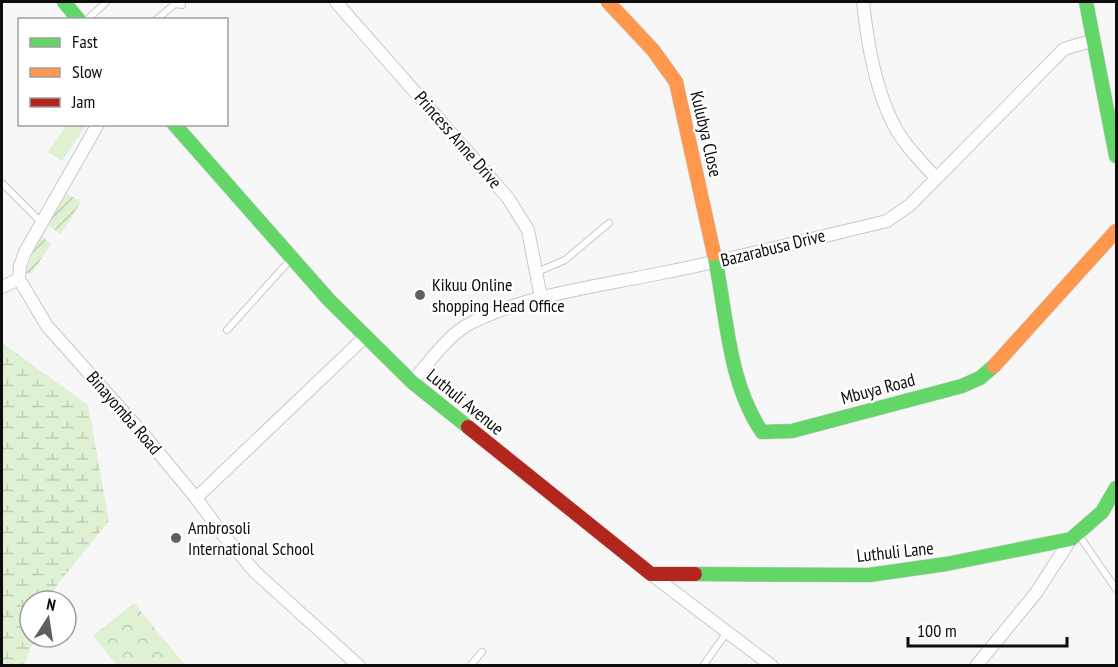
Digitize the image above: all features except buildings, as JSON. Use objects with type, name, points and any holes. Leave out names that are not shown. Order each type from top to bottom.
[{"type":"street","points":[[64,2],[78,18]]},
{"type":"street","name":"Princess Anne Drive","points":[[336,2],[508,198],[528,230],[541,298]]},
{"type":"street","name":"Kulubya Close","points":[[608,2],[653,50],[676,82],[716,262]]},
{"type":"street","points":[[863,2],[876,76],[891,121],[908,146],[936,178]]},
{"type":"street","points":[[1086,2],[1094,40],[1111,97],[1116,156]]},
{"type":"street","name":"Bazarabusa Drive","points":[[412,382],[457,332],[495,312],[541,298],[716,262],[887,220],[910,205],[1064,50],[1094,40]]},
{"type":"street","points":[[2,287],[19,279],[22,259],[97,126]]},
{"type":"street","name":"Luthuli Avenue","points":[[176,126],[292,258],[365,337],[412,382],[651,574],[772,666]]},
{"type":"street","name":"Mbuya Road","points":[[716,262],[734,358],[754,424],[762,432],[792,431],[962,386],[980,378],[1028,330],[1061,290],[1116,231]]},
{"type":"street","name":"Binayomba Road","points":[[19,279],[47,326],[144,435],[255,572],[359,666]]},
{"type":"street","points":[[196,498],[365,337]]},
{"type":"street","points":[[976,666],[1036,593],[1074,536],[1102,512],[1116,488]]},
{"type":"street","name":"Luthuli Lane","points":[[651,574],[869,574],[946,564],[1074,536]]},
{"type":"lane","points":[[89,18],[106,2]]},
{"type":"lane","points":[[158,18],[175,4],[182,5]]},
{"type":"lane","points":[[2,183],[42,222]]},
{"type":"lane","points":[[536,272],[565,260],[609,223]]},
{"type":"lane","points":[[227,330],[292,258]]},
{"type":"lane","points":[[1074,536],[1116,589]]},
{"type":"lane","points":[[703,666],[727,631]]},
{"type":"lane","points":[[470,666],[482,652]]},
{"type":"green space","points":[[66,126],[85,126],[62,161],[48,152]]},
{"type":"green space","points":[[66,193],[81,202],[61,234],[46,224]]},
{"type":"green space","points":[[39,234],[51,244],[31,274],[26,273]]},
{"type":"green space","points":[[2,343],[88,405],[109,521],[55,589],[18,589],[18,649],[30,649],[25,663],[28,665],[2,665]]},
{"type":"green space","points":[[134,603],[185,665],[117,665],[93,636]]},
{"type":"traffic: fast","points":[[64,2],[77,18]]},
{"type":"traffic: fast","points":[[1086,2],[1116,156]]},
{"type":"traffic: fast","points":[[176,126],[329,300],[412,382],[468,427]]},
{"type":"traffic: fast","points":[[714,254],[735,369],[750,412],[762,432],[792,431],[962,386],[980,378],[994,366]]},
{"type":"traffic: fast","points":[[695,574],[869,575],[946,564],[1071,539],[1102,512],[1116,488]]},
{"type":"traffic: slow","points":[[608,2],[653,50],[676,82],[714,254]]},
{"type":"traffic: slow","points":[[994,366],[1116,231]]},
{"type":"traffic: jam","points":[[468,427],[651,574],[695,574]]},
{"type":"place","name":"Kikuu Online shopping Head Office","points":[[420,295]]},
{"type":"place","name":"Ambrosoli International School","points":[[176,538]]}]
